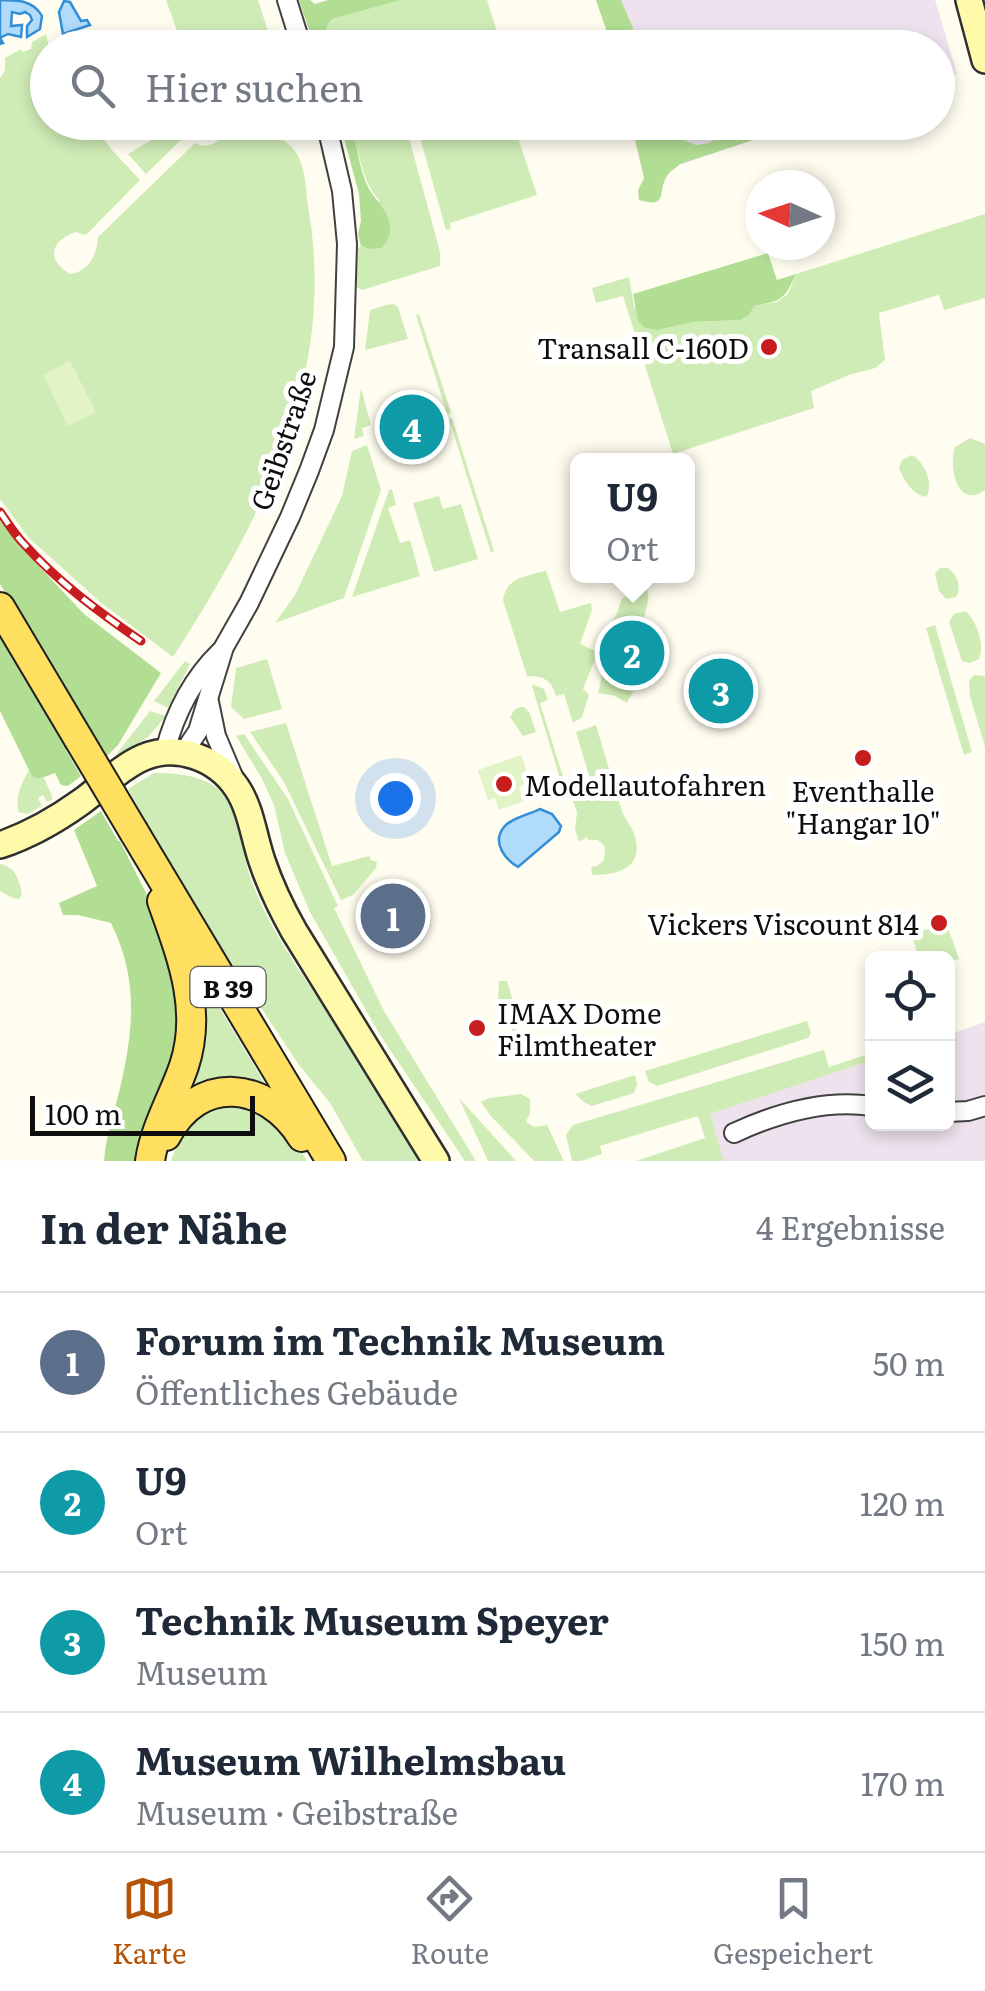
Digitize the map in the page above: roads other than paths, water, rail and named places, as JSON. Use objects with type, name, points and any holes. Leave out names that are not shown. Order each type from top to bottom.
[{"type":"main road","name":"B 39","points":[[0,608],[328,1161]]},
{"type":"main road","points":[[138,840],[183,963],[192,1019],[184,1066],[158,1128],[150,1161]]},
{"type":"main road","name":"B 39","points":[[158,1161],[176,1119],[198,1100],[224,1091],[250,1093],[267,1101],[296,1128],[312,1153],[328,1161]]},
{"type":"street","points":[[286,0],[296,30]]},
{"type":"street","points":[[969,0],[985,60]]},
{"type":"street","name":"Geibstraße","points":[[224,647],[195,680],[170,733],[175,752],[198,730],[224,647],[290,518],[324,430],[344,347],[347,244],[342,191],[330,140]]},
{"type":"street","points":[[208,694],[216,736],[284,913],[436,1161]]},
{"type":"street","points":[[0,845],[18,840],[56,819],[142,758],[175,752],[213,764],[239,791]]},
{"type":"street","points":[[734,1133],[821,1104],[865,1105]]},
{"type":"street","points":[[955,1112],[985,1106]]},
{"type":"water","points":[[0,0],[29,4],[42,16],[40,29],[30,30],[27,37],[30,15],[12,12],[11,26],[22,25],[21,37],[8,34],[0,38]]},
{"type":"water","points":[[64,1],[70,2],[81,21],[87,20],[90,25],[62,30],[59,12]]},
{"type":"water","points":[[540,809],[552,814],[561,826],[559,832],[518,867],[502,850],[500,833],[511,821]]},
{"type":"railway","points":[[0,512],[51,571],[141,641]]},
{"type":"place","name":"Transall C-160D","points":[[769,347]]},
{"type":"place","name":"Museum Wilhelmsbau","points":[[412,427]]},
{"type":"place","name":"U9","points":[[632,653]]},
{"type":"place","name":"Technik Museum Speyer","points":[[721,691]]},
{"type":"place","name":"Eventhalle \"Hangar 10\"","points":[[863,758]]},
{"type":"place","name":"Modellautofahren","points":[[504,784]]},
{"type":"place","name":"Forum im Technik Museum","points":[[393,916]]},
{"type":"place","name":"Vickers Viscount 814","points":[[939,923]]},
{"type":"place","name":"IMAX Dome Filmtheater","points":[[477,1028]]}]
